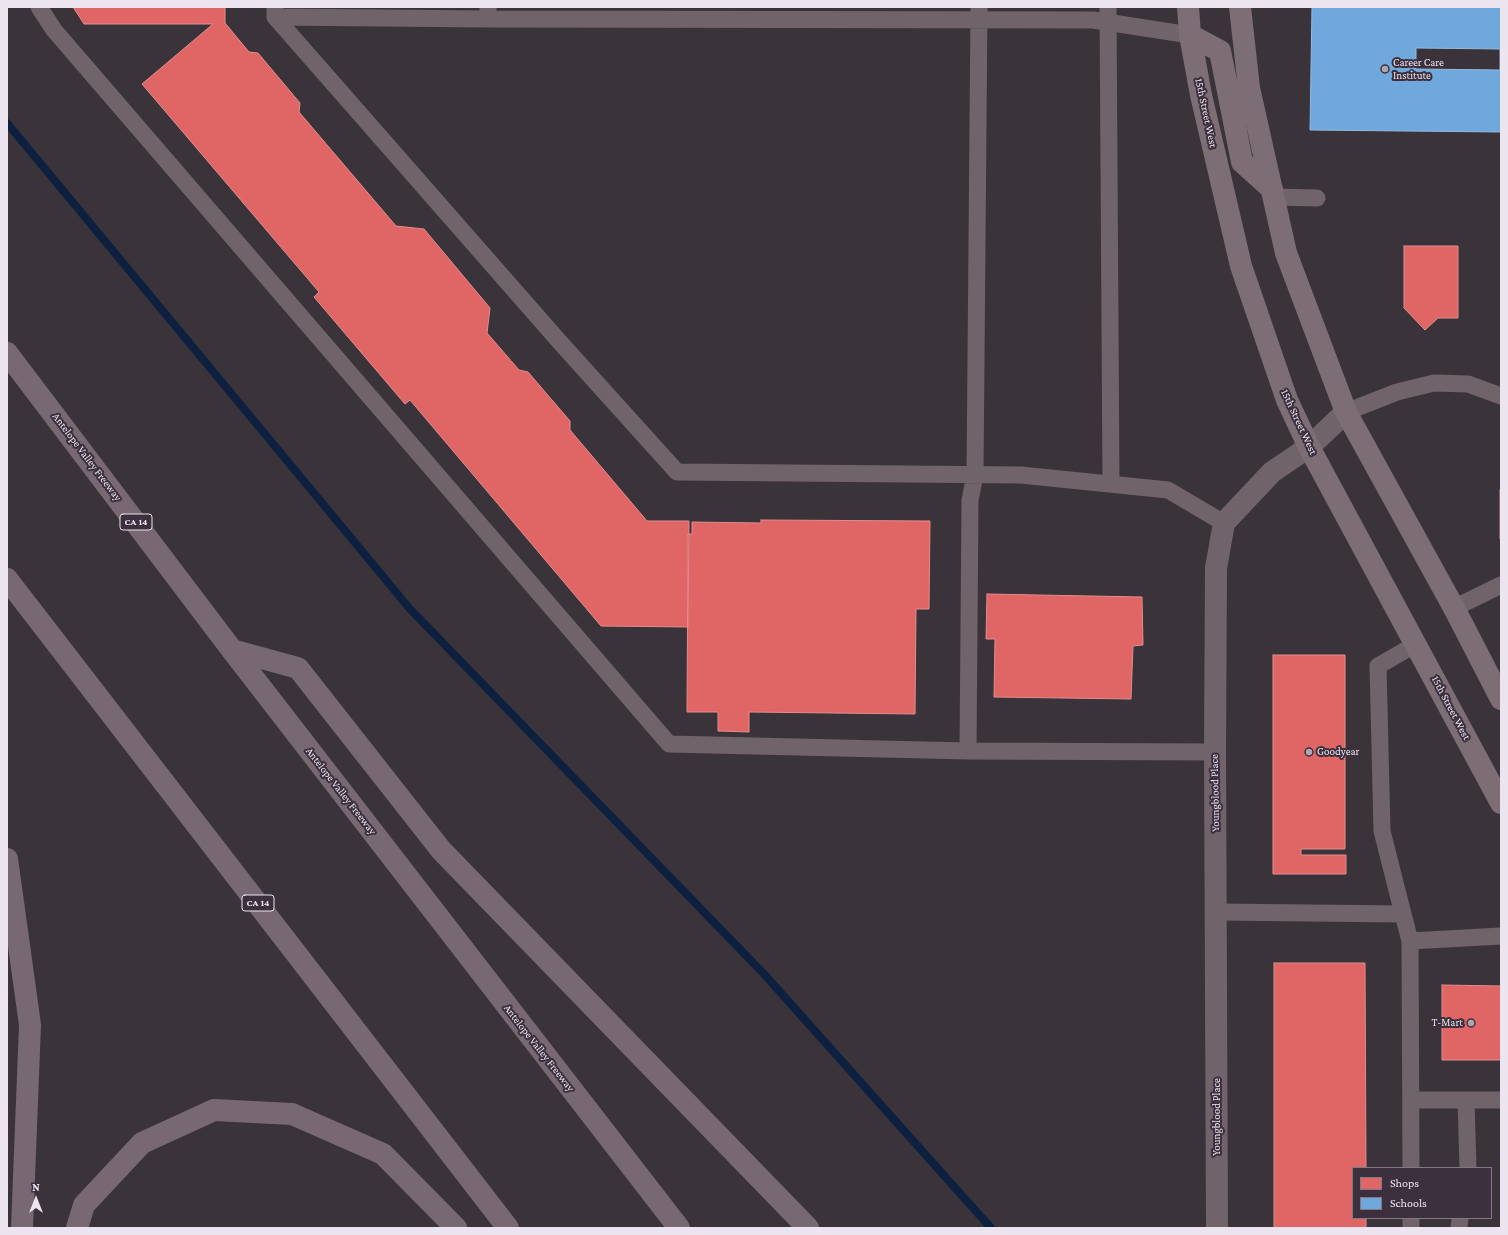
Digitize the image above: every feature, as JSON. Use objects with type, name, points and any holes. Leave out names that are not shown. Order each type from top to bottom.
[{"type":"highway","name":"Antelope Valley Freeway","points":[[7,353],[232,650],[678,1228]]},
{"type":"highway","name":"CA 14","points":[[7,579],[508,1228]]},
{"type":"highway","points":[[232,650],[298,668],[441,850],[808,1228]]},
{"type":"highway","points":[[7,859],[30,1025],[22,1228]]},
{"type":"highway","points":[[77,1228],[84,1205],[142,1143],[214,1110],[292,1114],[383,1154],[456,1228]]},
{"type":"street","name":"15th Street West","points":[[1188,7],[1190,35],[1201,94],[1240,266],[1287,400],[1309,447],[1501,803]]},
{"type":"street","points":[[1240,7],[1249,88],[1286,253],[1346,412],[1454,608],[1501,699]]},
{"type":"street","points":[[1190,35],[1220,51],[1242,162],[1273,193]]},
{"type":"street","points":[[1224,523],[1272,472],[1309,447],[1346,412]]},
{"type":"street","name":"Youngblood Place","points":[[1217,1228],[1215,752],[1216,568],[1224,523]]},
{"type":"lane","points":[[39,7],[54,30],[669,744],[968,751],[1215,752]]},
{"type":"lane","points":[[275,12],[979,13],[1093,20],[1108,15],[1190,35]]},
{"type":"lane","points":[[275,12],[558,340],[677,472],[1021,475],[1168,490],[1224,523]]},
{"type":"lane","points":[[968,751],[970,500],[975,474],[979,13]]},
{"type":"lane","points":[[1108,15],[1111,484]]},
{"type":"lane","points":[[1273,193],[1317,198]]},
{"type":"lane","points":[[1346,412],[1396,392],[1434,383],[1468,384],[1501,396]]},
{"type":"lane","points":[[1454,608],[1501,585]]},
{"type":"lane","points":[[1411,1167],[1410,941],[1382,831],[1378,666],[1416,644]]},
{"type":"lane","points":[[1216,912],[1403,914]]},
{"type":"lane","points":[[1410,941],[1501,936]]},
{"type":"lane","points":[[1411,1100],[1501,1100]]},
{"type":"lane","points":[[1466,1100],[1468,1167]]},
{"type":"building: Shops","points":[[73,7],[225,7],[225,23],[249,52],[258,53],[300,103],[299,112],[396,226],[424,229],[490,308],[487,333],[519,370],[528,372],[570,421],[570,430],[647,521],[689,521],[688,627],[601,626],[410,400],[405,404],[314,297],[319,292],[142,84],[213,24],[84,24]]},
{"type":"building: Shops","points":[[1404,246],[1458,246],[1458,318],[1438,318],[1425,330],[1404,308]]},
{"type":"building: Shops","points":[[1501,490],[1501,539],[1500,539]]},
{"type":"building: Shops","points":[[761,520],[930,521],[929,609],[916,609],[915,714],[749,712],[749,732],[718,731],[718,712],[687,712],[688,534],[692,534],[692,522],[761,523]]},
{"type":"building: Shops","points":[[987,594],[1142,597],[1143,645],[1133,646],[1131,699],[994,697],[995,639],[986,639]]},
{"type":"building: Shops","name":"Goodyear","points":[[1273,655],[1345,655],[1345,849],[1301,849],[1301,855],[1346,855],[1346,874],[1273,874]]},
{"type":"building: Shops","points":[[1274,963],[1365,963],[1366,1167],[1352,1167],[1352,1219],[1366,1219],[1366,1228],[1274,1228]]},
{"type":"building: Shops","name":"T-Mart","points":[[1442,985],[1501,986],[1501,1060],[1442,1060]]},
{"type":"building: Schools","name":"Career Care Institute","points":[[1312,7],[1501,7],[1501,132],[1310,130]],"holes":[[[1416,48],[1500,49],[1500,70],[1416,69]]]},
{"type":"waterway","points":[[7,123],[410,609],[764,974],[991,1228]]},
{"type":"place","name":"Career Care Institute","points":[[1385,69]]},
{"type":"place","name":"Goodyear","points":[[1309,752]]},
{"type":"place","name":"T-Mart","points":[[1471,1023]]}]
